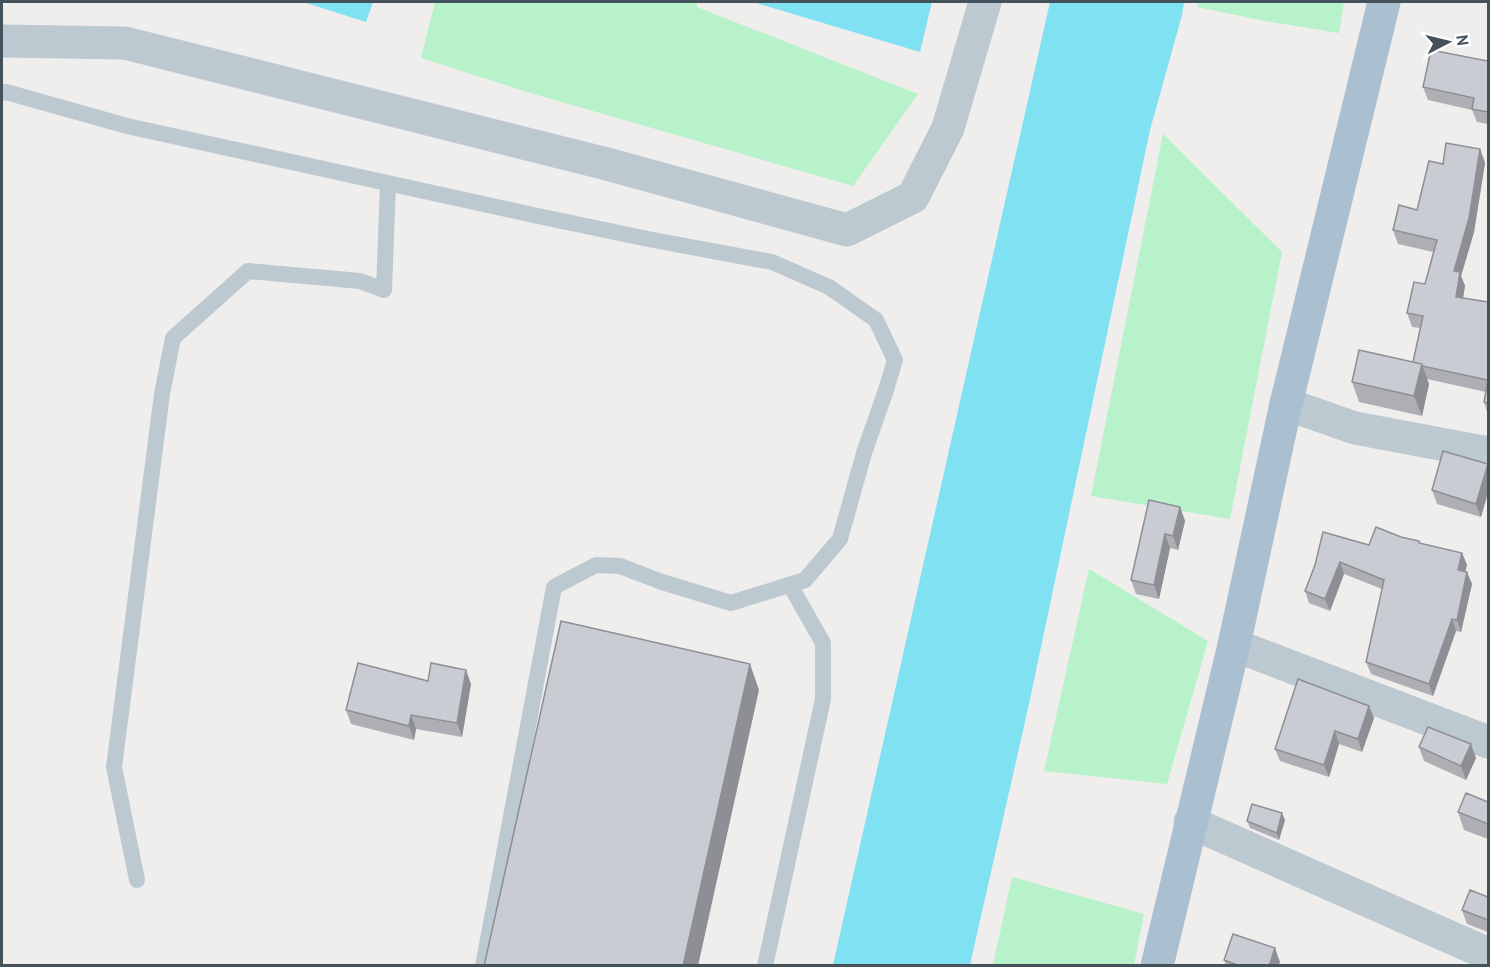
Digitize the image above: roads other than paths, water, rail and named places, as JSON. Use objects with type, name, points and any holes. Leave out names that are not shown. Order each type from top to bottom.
[{"type":"main road","points":[[1157,966],[1234,645],[1286,404],[1384,2]]},
{"type":"street","points":[[2,41],[125,43],[596,161],[847,230],[913,197],[948,128],[985,2]]},
{"type":"street","points":[[1286,404],[1355,428],[1488,453]]},
{"type":"street","points":[[1234,645],[1488,742]]},
{"type":"street","points":[[1190,822],[1488,954]]},
{"type":"lane","points":[[2,93],[127,126],[626,234],[772,262],[829,287],[876,320],[895,360],[864,453],[840,539],[805,580],[731,603],[662,582],[620,566],[596,566],[554,587],[483,966]]},
{"type":"lane","points":[[137,880],[114,767],[162,394],[172,338],[248,271],[360,281],[384,290],[388,183]]},
{"type":"lane","points":[[765,966],[823,699],[823,643],[790,585]]},
{"type":"water","points":[[303,2],[373,2],[366,22]]},
{"type":"water","points":[[753,2],[932,2],[920,52]]},
{"type":"water","points":[[1050,2],[1184,2],[1150,130],[1029,704],[970,965],[833,965]]}]
